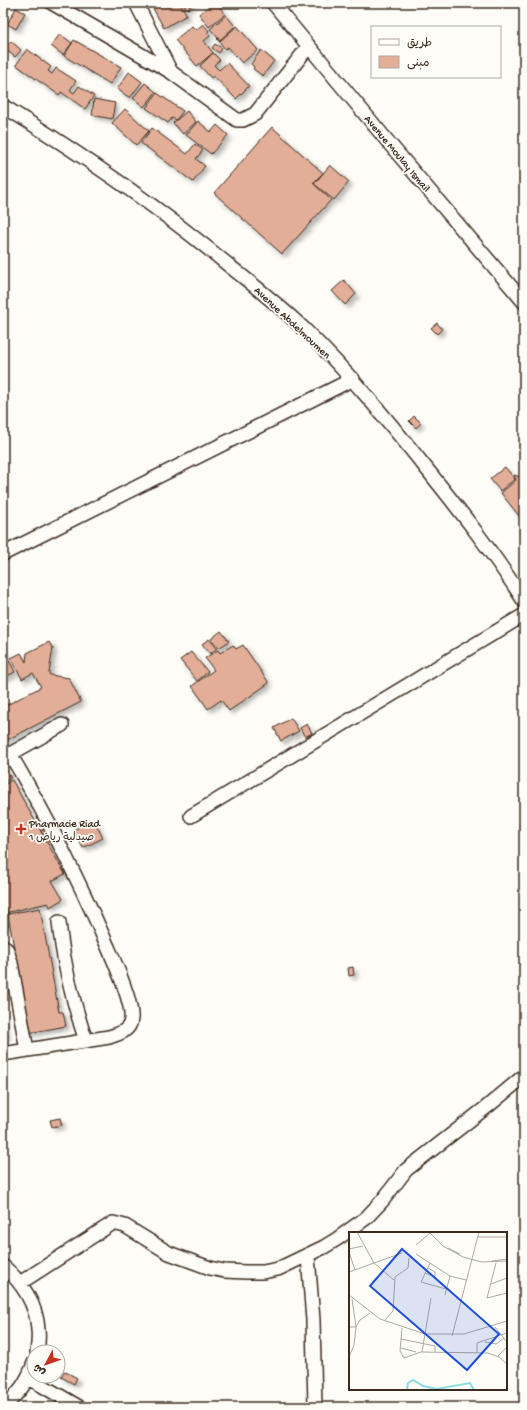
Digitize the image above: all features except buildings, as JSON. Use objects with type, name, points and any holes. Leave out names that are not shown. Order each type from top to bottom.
[{"type":"street","points":[[52,3],[171,72],[237,120],[243,120],[255,114],[309,46]]},
{"type":"street","points":[[136,3],[171,72]]},
{"type":"street","name":"Avenue Moulay Ismail","points":[[274,3],[394,149],[524,302]]},
{"type":"street","name":"Avenue Abdelmoumen","points":[[3,106],[96,166],[180,225],[304,328],[353,379],[465,516],[524,600]]},
{"type":"street","points":[[3,554],[353,379]]},
{"type":"street","points":[[191,816],[524,615]]},
{"type":"street","points":[[3,1054],[109,1037],[127,1029],[131,1020],[126,992],[88,904],[54,833],[7,756],[62,725]]},
{"type":"street","points":[[60,922],[66,972],[86,1041]]},
{"type":"street","points":[[3,946],[7,950],[11,963],[27,1050]]},
{"type":"street","points":[[20,1283],[113,1223],[125,1226],[170,1253],[196,1264],[224,1271],[263,1272],[278,1269],[308,1256],[337,1239],[366,1218],[383,1200],[406,1170],[524,1076]]},
{"type":"street","points":[[308,1256],[313,1320],[315,1407]]},
{"type":"street","points":[[3,1266],[20,1283],[33,1305],[38,1330],[37,1344]]},
{"type":"street","points":[[3,1407],[16,1396],[26,1382]]},
{"type":"street","points":[[39,1384],[79,1407]]},
{"type":"place","name":"Pharmacie Riad 1 صيدلية رياض","points":[[21,829]]}]
